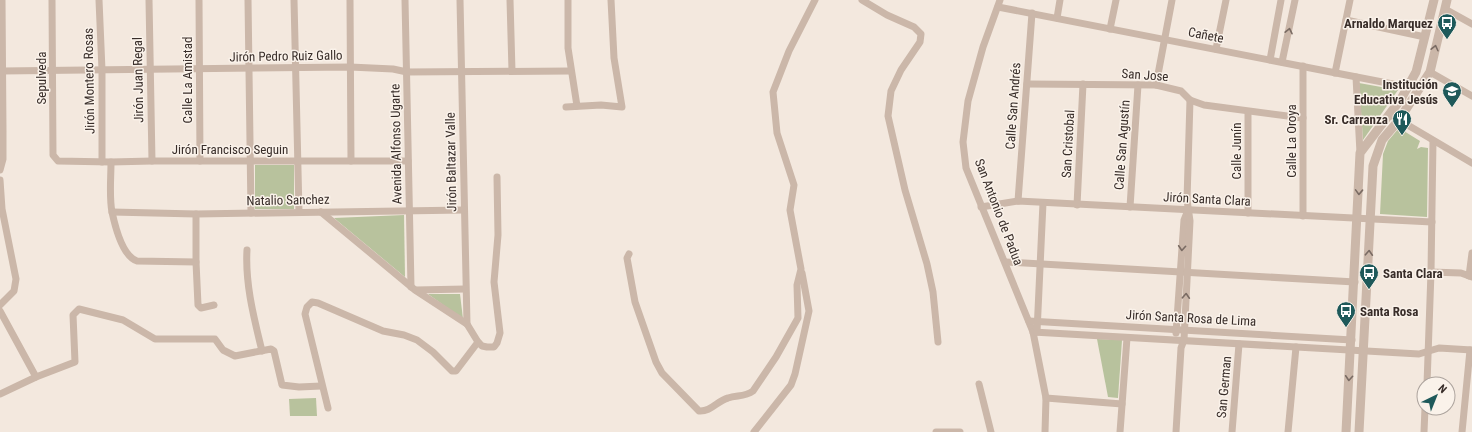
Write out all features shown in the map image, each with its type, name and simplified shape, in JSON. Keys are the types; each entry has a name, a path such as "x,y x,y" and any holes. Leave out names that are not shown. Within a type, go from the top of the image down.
{"street":[{"path":"0,170 2,159 2,0"},
{"name":"Sepulveda","path":"52,0 53,156"},
{"name":"Jirón Montero Rosas","path":"99,0 102,70 102,162"},
{"name":"Jirón Juan Regal","path":"149,0 152,161"},
{"name":"Calle La Amistad","path":"199,0 200,161"},
{"path":"248,0 251,213"},
{"path":"294,0 299,212"},
{"path":"350,0 351,161"},
{"name":"Avenida Alfonso Ugarte","path":"405,0 409,210 413,288"},
{"name":"Jirón Baltazar Valle","path":"460,0 465,289 467,324"},
{"path":"510,0 512,71"},
{"path":"568,0 570,70 577,106"},
{"path":"566,107 622,107 614,58 610,0"},
{"path":"754,432 791,385 795,374 808,311 790,210 794,185 777,133 773,92 789,51 815,0"},
{"path":"862,0 887,15 914,27 921,34 920,42 901,70 891,91 888,116 905,190 927,264 933,292 938,342"},
{"path":"1057,18 1060,0"},
{"path":"1110,28 1116,0"},
{"path":"1156,85 1172,0"},
{"path":"1216,49 1226,0"},
{"path":"1270,60 1281,0"},
{"path":"1282,62 1295,0"},
{"path":"1335,73 1350,0"},
{"path":"1360,153 1408,87 1416,72 1434,0"},
{"name":"Cañete","path":"999,3 1032,13 1408,87"},
{"name":"San Antonio de Padua","path":"999,3 983,47 968,101 963,142 966,168 1029,321 1035,332 1046,398 1045,432"},
{"path":"1359,432 1373,166 1376,154 1382,140 1399,120 1430,72 1446,4 1472,24"},
{"name":"Calle San Andrés","path":"1018,201 1028,84 1032,13"},
{"path":"1346,20 1425,37"},
{"name":"Calle La Oroya","path":"1303,66 1303,216"},
{"name":"Jirón Pedro Ruiz Gallo","path":"1,72 350,67 393,69 407,72 570,70"},
{"path":"1430,72 1472,96"},
{"path":"1346,432 1355,282 1360,153 1356,77"},
{"name":"San Jose","path":"1028,84 1156,85 1181,91 1190,100 1204,105 1248,112 1303,118"},
{"name":"San Cristobal","path":"1078,204 1083,84"},
{"name":"Calle San Agustín","path":"1130,207 1138,85"},
{"path":"1180,340 1184,330 1184,220 1188,210 1190,100"},
{"name":"Calle Junín","path":"1248,112 1248,214"},
{"path":"1389,114 1472,163"},
{"path":"1428,376 1430,351 1432,272 1433,141"},
{"name":"Jirón Francisco Seguin","path":"53,156 58,160 102,162 408,161"},
{"path":"111,162 112,212 127,252 133,260 196,262"},
{"path":"321,212 413,288 467,324 478,342 487,348 498,343 500,333 494,282 498,235 497,177"},
{"path":"0,180 2,209 16,279 14,291 0,305"},
{"name":"Jirón Santa Clara","path":"981,206 1018,201 1248,214 1432,222"},
{"path":"1035,332 1037,321 1043,203"},
{"name":"Natalio Sanchez","path":"112,212 196,214 464,210"},
{"path":"196,214 198,305 201,308 214,305"},
{"path":"247,250 246,266 250,299 262,351"},
{"path":"1432,272 1462,273 1470,277 1472,253"},
{"path":"629,254 628,258 635,302 656,362 662,373 699,411 709,410 729,397 748,395 753,391 776,358 798,318 797,285 801,269"},
{"path":"1006,262 1355,282"},
{"path":"1176,432 1181,348 1176,330 1184,273"},
{"path":"413,288 465,289"},
{"path":"328,408 321,386 305,314 307,307 312,302 318,303 383,331 404,335 417,340 454,371 478,342"},
{"path":"0,394 36,377 75,362 72,315 79,309 123,320 155,339 211,338 223,350 235,356 270,349 274,351 280,383 283,386 321,386"},
{"path":"0,311 36,377"},
{"name":"Jirón Santa Rosa de Lima","path":"1029,321 1352,340"},
{"name":"Jirón Santa Rosa de Lima","path":"1035,332 1364,352 1419,354 1439,348 1471,350"},
{"path":"1120,432 1127,338"},
{"name":"San German","path":"1232,432 1239,344"},
{"path":"1288,432 1296,347"},
{"path":"1462,432 1471,350"},
{"path":"979,384 992,432"},
{"path":"1046,398 1122,404"},
{"path":"1424,432 1425,416"},
{"path":"936,432 960,432"}],"green space":[{"path":"1359,83 1398,90 1363,140"},
{"path":"1399,128 1420,141 1417,149 1421,147 1428,148 1427,217 1380,214 1383,154 1388,141"},
{"path":"255,165 294,165 294,209 255,209"},
{"path":"404,215 405,277 334,218"},
{"path":"428,294 460,294 463,319"},
{"path":"1097,339 1122,340 1118,398 1108,397"},
{"path":"316,398 317,416 290,416 289,399"}],"place":[{"name":"Arnaldo Marquez","path":"1447,40"},
{"name":"Institución Educativa Jesús","path":"1452,108"},
{"name":"Sr. Carranza","path":"1402,136"},
{"name":"Santa Clara","path":"1369,290"},
{"name":"Santa Rosa","path":"1346,328"}]}
